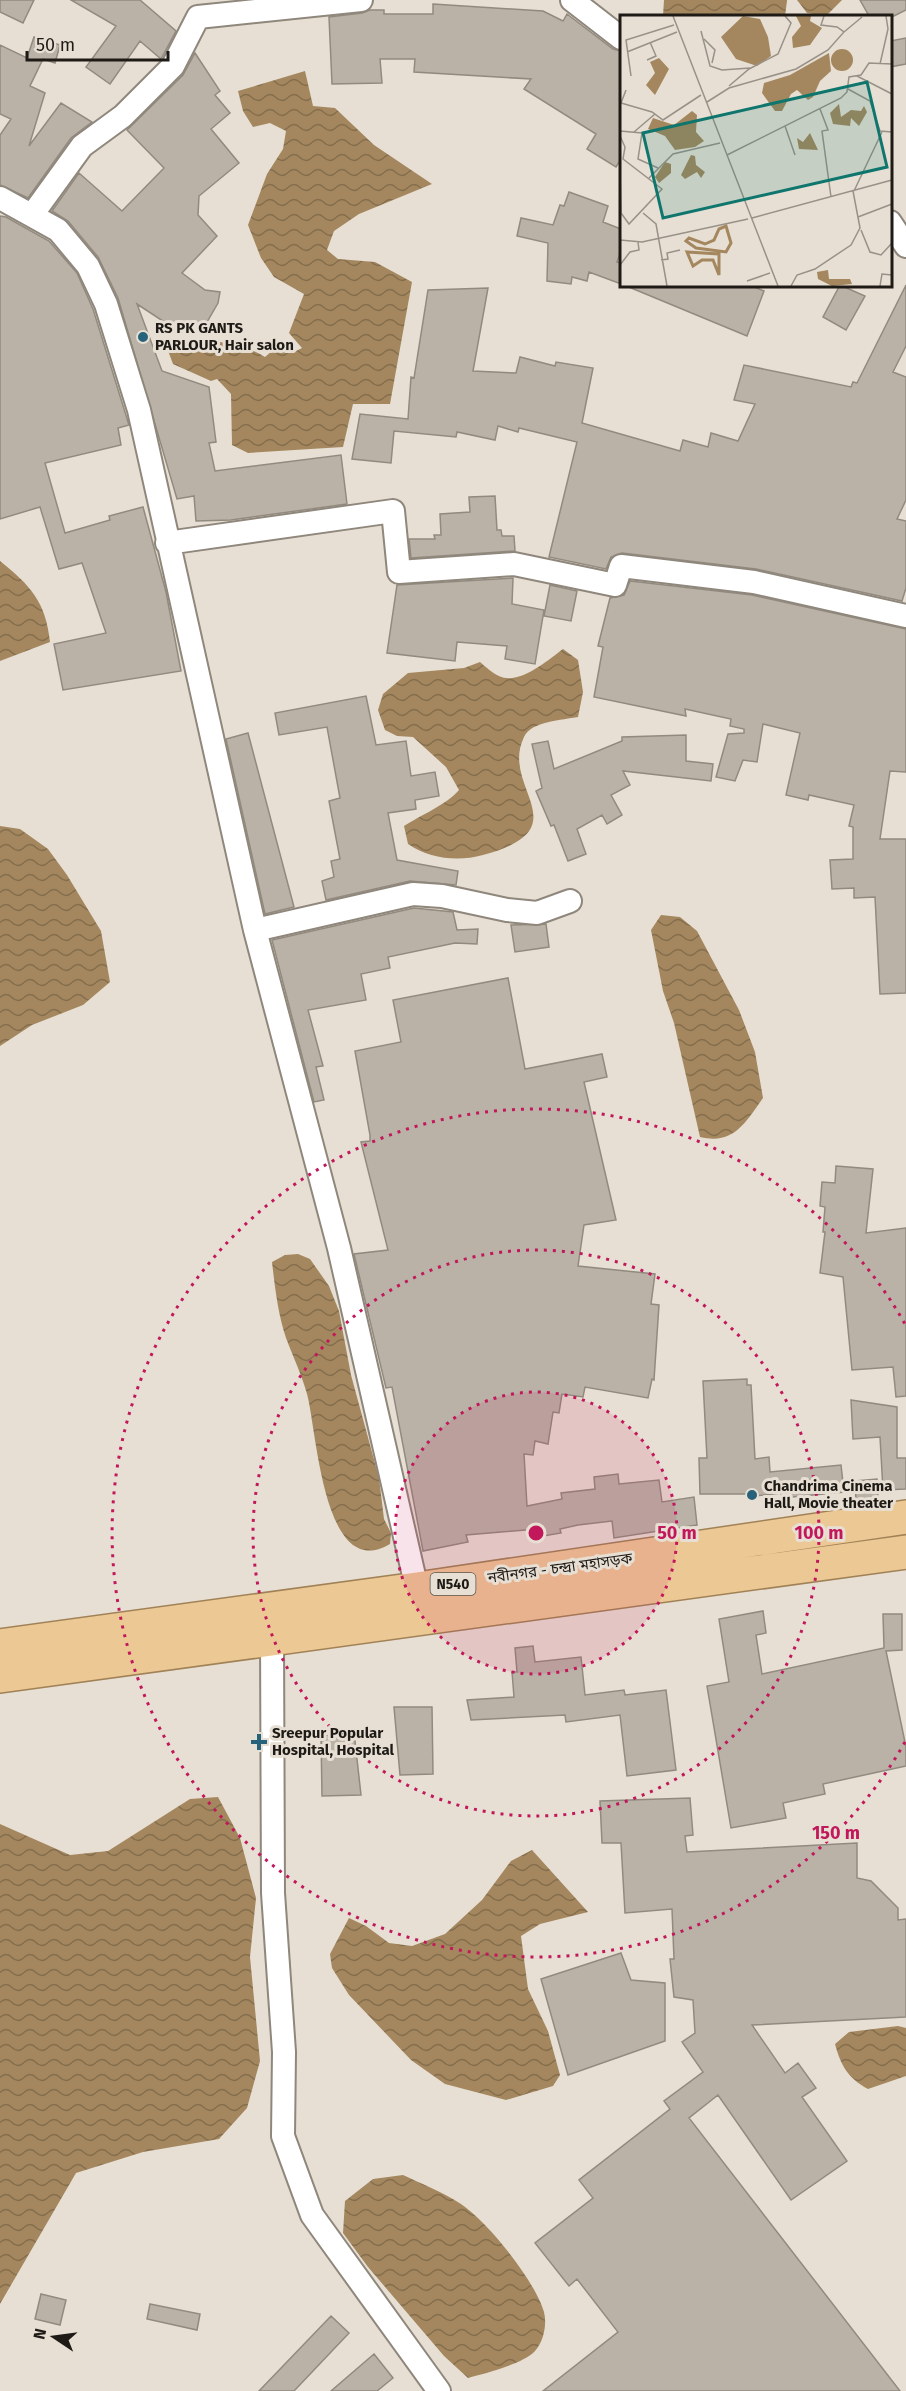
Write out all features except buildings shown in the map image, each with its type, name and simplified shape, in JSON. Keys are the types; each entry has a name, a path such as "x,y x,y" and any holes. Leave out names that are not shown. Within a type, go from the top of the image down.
{"highway":[{"name":"নবীনগর - চন্দ্রা মহাসড়ক","path":"0,1646 417,1589 906,1517"},
{"name":"নবীনগর - চন্দ্রা মহাসড়ক","path":"0,1676 906,1552"}],"street":[{"path":"32,215 82,146 123,116 173,66 198,17 361,0"},
{"path":"572,0 620,37"},
{"path":"0,198 58,230 88,266 106,304 139,410 255,930 339,1248 417,1589"},
{"path":"891,224 906,246"},
{"path":"167,543 393,511 399,572 514,564 615,585 621,566 754,582 906,616"},
{"path":"255,930 413,894 442,896 507,910 537,913 570,901"},
{"path":"272,1637 273,1893 284,2052 283,2136 312,2215 439,2391"}],"water":[{"path":"664,0 787,0 785,15 663,15"},
{"path":"797,0 842,0 827,15 807,13"},
{"path":"305,71 313,106 335,108 374,145 432,184 359,214 334,231 327,250 338,259 375,262 412,282 390,404 353,404 343,447 248,453 232,445 231,394 217,379 211,381 173,364 164,340 229,343 265,357 273,350 292,353 302,348 289,333 304,294 274,277 261,258 248,225 267,174 283,149 286,131 270,123 253,127 243,111 238,91"},
{"path":"0,561 20,578 35,596 45,616 50,642 0,661"},
{"path":"563,649 578,660 583,692 578,717 540,724 524,737 519,756 521,773 532,805 533,819 528,832 512,844 483,855 454,859 425,853 408,844 404,826 440,805 459,790 446,767 413,737 397,736 385,730 378,710 383,694 408,673 464,668 480,662 499,676 515,678 533,670"},
{"path":"0,826 20,829 48,849 67,875 101,931 110,982 83,1005 32,1025 0,1046"},
{"path":"661,915 680,917 697,931 739,1010 755,1052 763,1098 738,1130 722,1138 700,1137 674,1023 663,991 651,930"},
{"path":"298,1254 310,1259 329,1286 339,1311 351,1375 379,1478 384,1519 391,1533 390,1544 368,1551 350,1542 337,1524 327,1498 307,1394 281,1320 272,1262 285,1255"},
{"path":"218,1797 240,1838 256,1898 250,1957 260,2061 247,2108 219,2139 143,2152 76,2173 0,2304 0,1824 70,1855 108,1851 190,1799"},
{"path":"532,1850 588,1912 540,1924 521,1936 528,1989 548,2031 560,2075 553,2086 506,2100 445,2084 411,2060 349,1995 332,1968 330,1954 349,1918 366,1926 389,1943 412,1946 445,1934 482,1900 511,1861"},
{"path":"898,2026 906,2028 906,2076 868,2089 846,2071 835,2044 849,2032"},
{"path":"403,2175 461,2204 497,2238 521,2269 539,2299 545,2317 543,2337 538,2347 529,2356 504,2368 468,2378 444,2356 368,2267 343,2233 345,2201 373,2179"}],"place":[{"name":"RS PK GANTS PARLOUR, Hair salon","path":"143,337"},
{"name":"Chandrima Cinema Hall, Movie theater","path":"752,1495"},
{"name":"Sreepur Popular Hospital, Hospital","path":"259,1742"}]}
